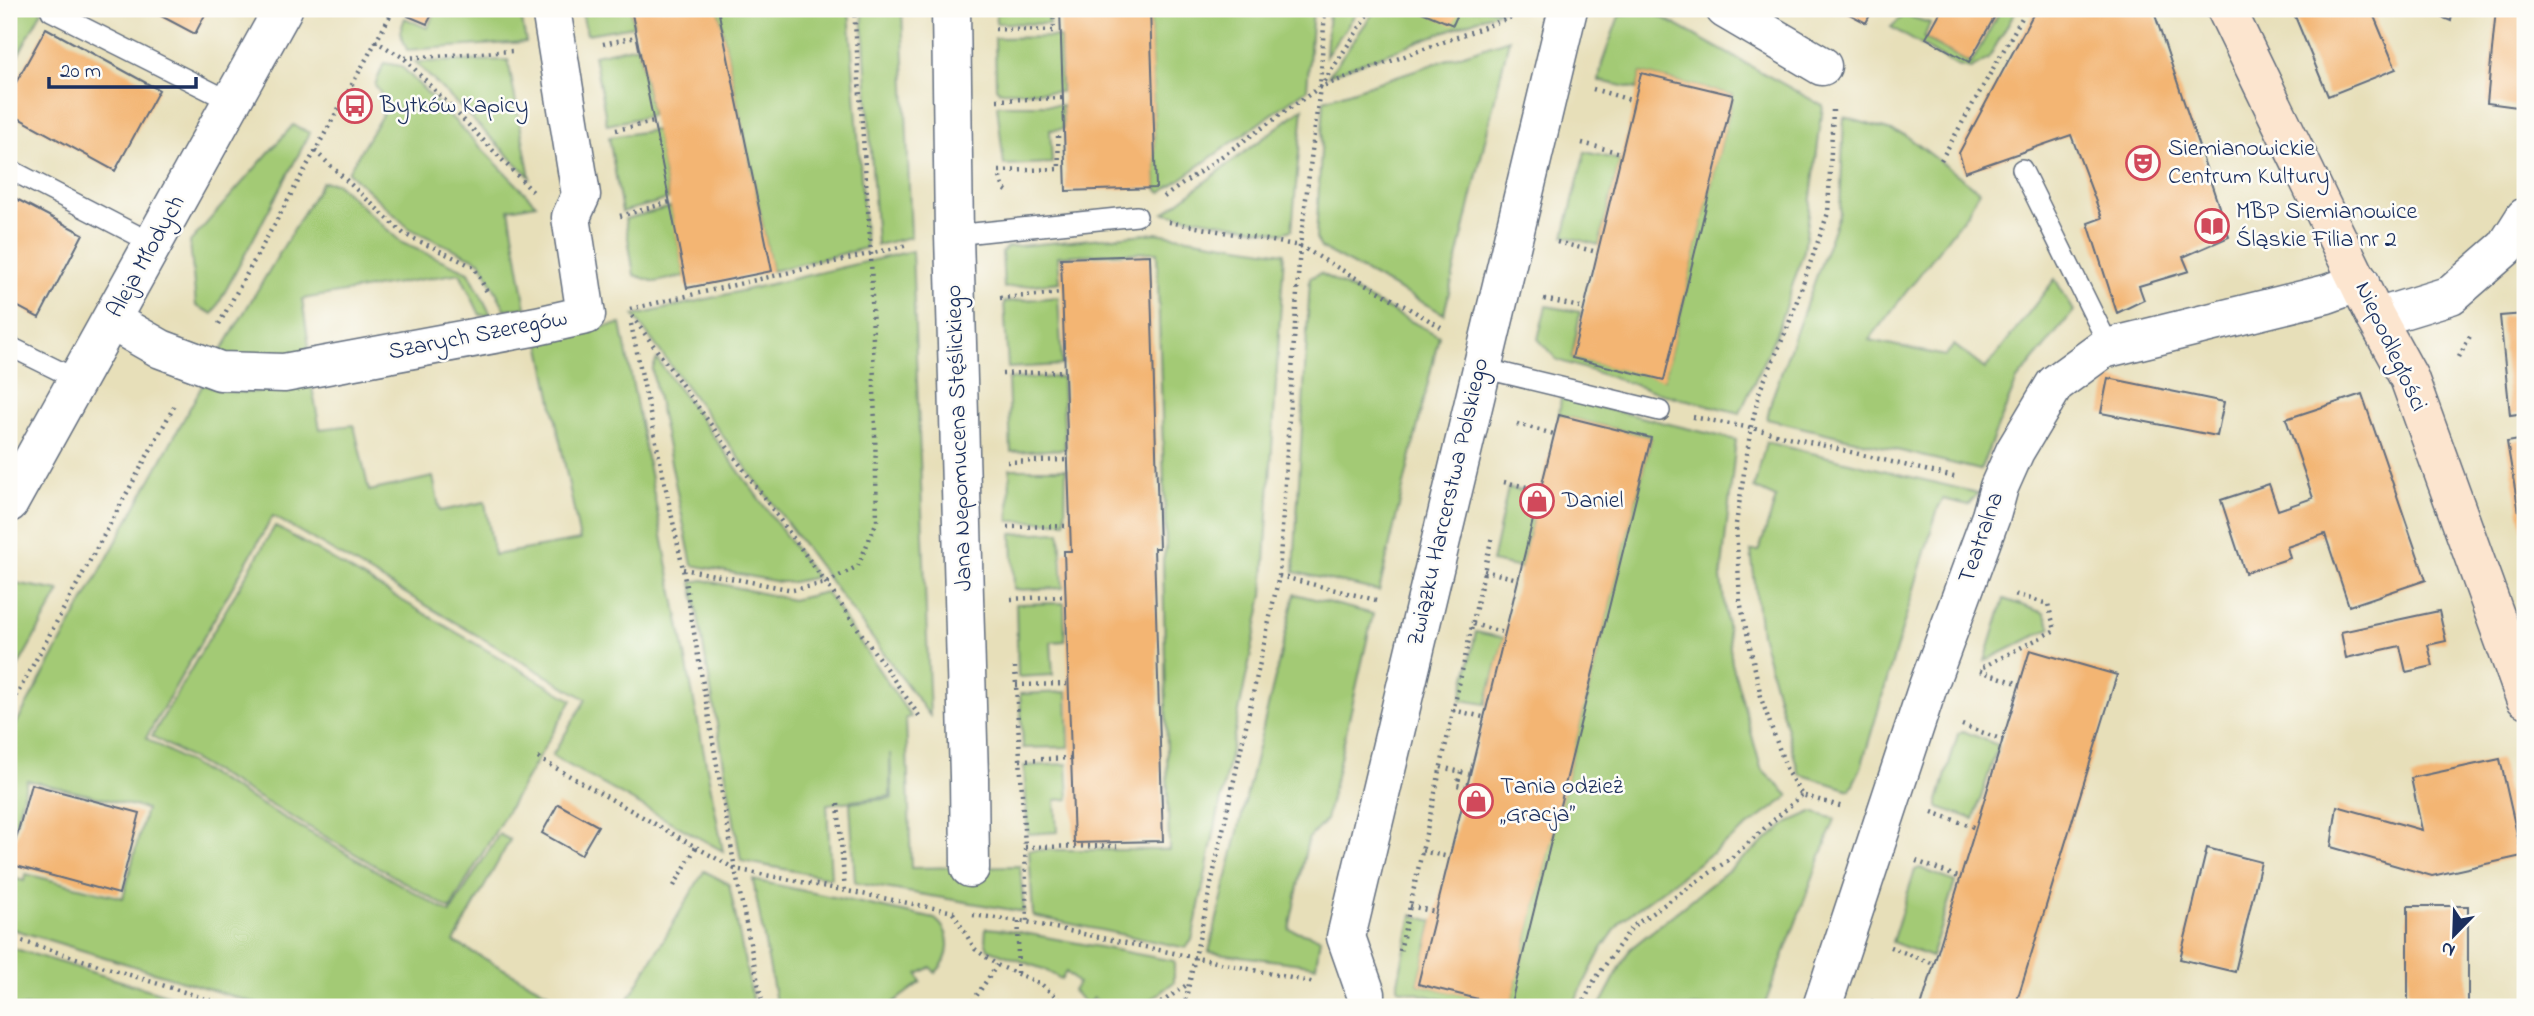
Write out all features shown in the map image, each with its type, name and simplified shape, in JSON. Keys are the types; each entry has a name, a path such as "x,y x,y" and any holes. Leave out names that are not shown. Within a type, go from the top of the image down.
{"street":[{"name":"Aleja Młodych","path":"9,503 283,9"},
{"name":"Szarych Szeregów","path":"112,321 161,349 220,371 284,373 586,315 571,216 581,195 575,47 551,9"},
{"name":"Jana Nepomucena Stęślickiego","path":"951,9 970,868"},
{"name":"Związku Harcerstwa Polskiego","path":"1366,994 1346,937 1568,9"},
{"path":"1725,9 1822,66"},
{"name":"Niepodległości","path":"2226,9 2376,318 2409,379 2525,698"},
{"path":"2376,318 2451,295 2506,247 2525,217"},
{"name":"Teatralna","path":"1822,1007 1927,689 1991,516 1999,487 2015,450 2055,384 2103,349 2327,294 2360,282"}],"lane":[{"path":"51,11 232,102"},
{"path":"9,169 154,244"},
{"path":"2022,169 2110,348"},
{"path":"954,235 1137,216"},
{"path":"9,346 78,380"},
{"path":"1482,368 1660,411"}],"path":[{"path":"394,9 375,41 404,58 535,193"},
{"path":"683,569 793,590 826,583 859,566 877,522 871,252 854,9"},
{"path":"991,29 1054,31 1053,9"},
{"path":"1184,1007 1279,576 1300,246 1320,88 1325,9"},
{"path":"1320,88 1372,9"},
{"path":"1941,160 2027,9"},
{"path":"1137,216 1320,88 1521,13"},
{"path":"404,58 575,47 636,37"},
{"path":"1822,66 1833,104 1828,213 1787,329 1760,390 1751,428 1736,524 1740,601 1762,701 1788,773 1802,795 1884,819"},
{"path":"1592,89 1634,100"},
{"path":"993,100 1062,98"},
{"path":"607,132 654,122"},
{"path":"999,172 1059,169 1058,136"},
{"path":"1581,143 1621,153"},
{"path":"315,151 404,234 474,267 508,332"},
{"path":"608,220 670,202"},
{"path":"1137,216 1300,246 1441,327"},
{"path":"628,309 954,235"},
{"path":"1556,242 1597,253"},
{"path":"996,299 1062,293"},
{"path":"1544,298 1584,308"},
{"path":"628,309 683,569 735,869 763,1007"},
{"path":"628,309 920,717"},
{"path":"1001,374 1064,371"},
{"path":"1660,411 1751,428 1999,487"},
{"path":"1517,424 1554,434"},
{"path":"1007,462 1067,460"},
{"path":"1504,482 1537,490 1533,499 1538,501"},
{"path":"1006,527 1069,526"},
{"path":"1484,571 1518,579"},
{"path":"1279,576 1376,600"},
{"path":"1976,670 2055,630 2048,604 2003,591"},
{"path":"1011,599 1066,596"},
{"path":"1473,624 1505,633"},
{"path":"1976,670 1980,657"},
{"path":"1976,670 2020,684"},
{"path":"1016,684 1069,684"},
{"path":"1453,710 1483,717"},
{"path":"1961,713 1958,724 2003,740"},
{"path":"538,758 735,869 953,912 1018,921 1366,994"},
{"path":"1020,760 1071,758"},
{"path":"1441,767 1469,774"},
{"path":"1461,772 1457,785 1466,787"},
{"path":"1581,1007 1594,981 1632,927 1730,859 1802,795"},
{"path":"838,804 845,892"},
{"path":"1928,810 1976,828"},
{"path":"1025,847 1117,846"},
{"path":"674,886 696,847"},
{"path":"1422,851 1449,857"},
{"path":"1912,860 1961,878"},
{"path":"1410,906 1435,912"},
{"path":"953,912 975,949 997,965 1041,984 1068,1007"},
{"path":"1017,973 1018,921"},
{"path":"9,937 232,1007"},
{"path":"1883,944 1934,964"},
{"path":"969,1007 997,965"},
{"path":"1155,1007 1188,984"},
{"path":"1864,998 1889,1007"}],"green space":[{"path":"9,9 43,9 9,72"},
{"path":"437,9 520,9 526,42 407,50 400,32 405,18 427,28"},
{"path":"581,9 631,9 634,26 587,34"},
{"path":"718,9 849,9 866,248 772,271"},
{"path":"862,9 902,9 911,237 877,245"},
{"path":"996,9 1048,9 1049,24 996,23"},
{"path":"1150,9 1313,9 1307,89 1161,193 1156,188"},
{"path":"1329,9 1359,9 1326,56"},
{"path":"1376,9 1505,9 1329,75"},
{"path":"1647,9 1823,106 1804,251 1776,334 1740,413 1663,394 1557,360 1538,339 1546,306 1580,312 1572,358 1664,379 1733,95 1641,73 1637,89 1599,81 1602,63 1619,16"},
{"path":"2001,9 2017,9 1988,59 1971,69 1957,66 1891,27 1904,15 1930,23 1924,38 1971,64"},
{"path":"1060,37 1061,92 999,91 996,88 995,38"},
{"path":"1509,39 1444,314 1321,248 1316,238 1324,100"},
{"path":"638,46 652,115 607,125 594,55"},
{"path":"508,60 530,177 415,62"},
{"path":"384,63 401,66 536,204 509,209 526,308 505,309 480,261 410,229 348,172 388,105 375,85"},
{"path":"997,105 1062,105 1063,129 1050,130 1052,163 1004,165"},
{"path":"1303,108 1292,230 1282,233 1164,213"},
{"path":"1844,117 1905,135 1979,191 1968,212 1869,340 1945,356 1954,345 1985,369 2055,279 2074,311 2017,380 1980,470 1767,419 1772,398 1840,212"},
{"path":"293,125 310,133 213,314 196,306 190,242"},
{"path":"656,130 669,199 622,212 609,137"},
{"path":"1585,152 1620,160 1599,245 1564,236"},
{"path":"322,182 336,183 402,243 469,272 491,315 480,315 460,273 302,299 309,346 301,357 217,358"},
{"path":"671,207 685,276 655,282 634,275 625,219"},
{"path":"1156,233 1284,253 1263,595 1192,940 1186,948 1033,916 1029,850 1169,850 1163,560 1166,548 1157,252 1058,256 1060,282 1004,288 1002,252 1007,247"},
{"path":"912,251 930,716 634,316"},
{"path":"1320,273 1439,336 1379,591 1294,572 1310,278"},
{"path":"1058,297 1062,365 1008,368 1004,302"},
{"path":"621,324 723,851 552,756 586,699 273,516 146,738 450,913 499,834 510,840 454,942 574,1007 268,1007 9,928 9,877 24,881 26,874 123,898 146,809 27,780 13,833 9,832 9,737 203,384 230,391 257,392 311,382 320,429 354,425 369,491 433,477 440,511 485,502 494,555 580,540 539,337"},
{"path":"657,359 816,577 779,582 692,565 652,370"},
{"path":"1062,377 1065,449 1011,452 1008,379"},
{"path":"1561,398 1736,440 1721,578 1732,663 1761,768 1789,796 1622,920 1601,950 1572,1007 1476,1007 1398,989 1412,915 1433,921 1418,984 1510,1006 1651,438 1559,415"},
{"path":"1766,442 1978,493 1968,505 1943,499 1938,508 1861,768 1850,790 1799,774 1761,634 1751,551 1759,551 1776,498 1754,488"},
{"path":"1010,469 1066,469 1065,522 1009,521"},
{"path":"1508,488 1529,492 1536,507 1521,568 1492,562"},
{"path":"275,526 572,700 450,909 152,736"},
{"path":"1060,532 1063,588 1014,590 1012,534"},
{"path":"703,580 792,600 826,592 911,717 906,718 911,868 1020,866 1024,912 855,883 850,803 892,798 890,753 890,796 827,804 831,878 741,861 692,582"},
{"path":"9,582 60,591 9,683"},
{"path":"1295,594 1373,614 1326,820 1308,839 1289,929 1320,938 1316,966 1209,952"},
{"path":"2004,599 2044,613 2051,628 1985,661"},
{"path":"1064,603 1065,641 1051,642 1053,675 1018,677 1016,604"},
{"path":"1476,632 1504,638 1486,704 1461,700"},
{"path":"1067,692 1069,747 1023,748 1020,694"},
{"path":"1963,731 1998,745 1974,819 1938,807 1958,734"},
{"path":"1067,764 1069,799 1055,800 1057,832 1028,834 1024,766"},
{"path":"1812,812 1835,819 1765,1004 1773,1007 1599,1007 1630,949 1789,822"},
{"path":"1920,868 1955,882 1931,957 1892,942 1915,870"},
{"path":"704,871 729,884 754,1007 624,1007"},
{"path":"753,880 935,919 947,938 945,960 935,973 931,967 918,974 921,982 887,1007 777,1007"},
{"path":"986,928 1174,961 1174,982 1141,1007 1102,1007 1094,998 1087,1004 1073,991 1078,983 1066,972 1061,979 1043,969 988,949 985,940"},
{"path":"9,947 206,1007 9,1007"}],"building":[{"path":"148,9 208,9 195,34"},
{"path":"413,9 435,9 427,24 408,16"},
{"path":"631,9 718,9 772,271 687,288"},
{"path":"1060,9 1150,9 1156,188 1066,191"},
{"path":"1460,9 1453,25 1419,11"},
{"path":"1840,9 1873,9 1866,23"},
{"path":"1942,9 1999,9 1969,62 1926,38"},
{"name":"Siemianowickie Centrum Kultury","path":"2036,9 2153,9 2229,237 2183,257 2189,271 2139,286 2144,300 2117,313 2088,223 2102,218 2071,135 1965,172 1959,153"},
{"path":"2292,9 2371,9 2396,69 2328,96"},
{"path":"2423,9 2453,9 2451,21"},
{"path":"2496,9 2525,9 2525,108 2487,103"},
{"path":"46,28 159,90 115,171 9,113 9,95"},
{"path":"1641,73 1733,95 1664,380 1572,358"},
{"path":"9,195 83,234 39,318 9,302"},
{"path":"1150,255 1159,548 1154,548 1163,841 1074,843 1064,551 1071,551 1061,258"},
{"path":"2525,314 2525,413 2510,415 2500,316"},
{"path":"2108,378 2224,402 2217,436 2101,413"},
{"path":"2362,394 2426,580 2349,606 2325,534 2287,547 2290,558 2245,573 2221,500 2269,484 2278,510 2313,498 2286,419"},
{"path":"1559,415 1651,438 1510,1007 1418,984"},
{"path":"2525,439 2525,542 2524,542 2507,442"},
{"path":"2439,611 2446,641 2428,645 2433,666 2406,672 2400,646 2346,658 2341,632"},
{"path":"2030,650 2117,675 2015,1007 1921,1007"},
{"path":"2500,759 2522,856 2432,876 2331,847 2337,806 2422,830 2411,778"},
{"path":"31,784 140,813 119,894 9,864"},
{"path":"558,804 598,826 581,855 542,833"},
{"path":"2207,848 2261,862 2235,972 2180,959"},
{"path":"2408,906 2468,906 2468,1007 2408,1007"},
{"path":"2372,1003 2372,1007 2289,1007 2289,1004"}],"place":[{"name":"Bytków Kapicy","path":"355,106"},
{"name":"Siemianowickie Centrum Kultury","path":"2143,163"},
{"name":"MBP Siemianowice Śląskie Filia nr 2","path":"2212,226"},
{"name":"Daniel","path":"1537,501"},
{"name":"Tania odzież „Gracja”","path":"1476,801"}]}
